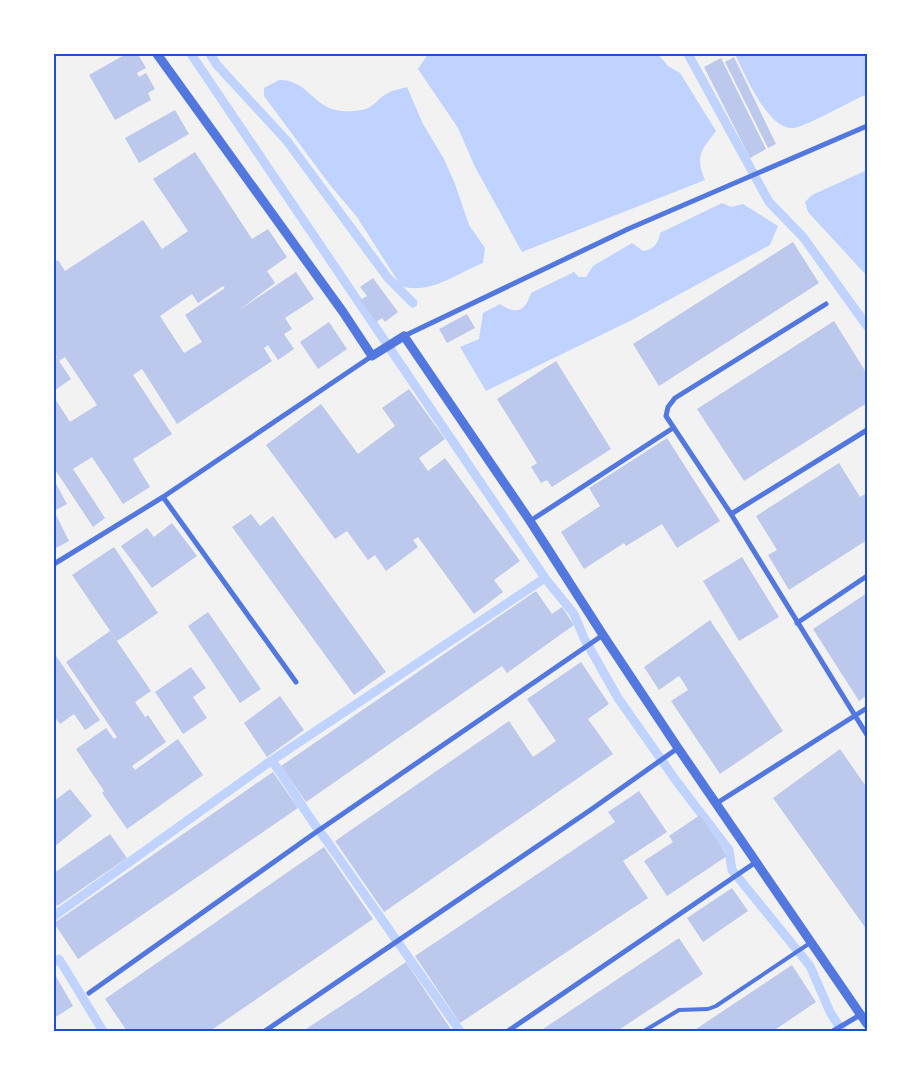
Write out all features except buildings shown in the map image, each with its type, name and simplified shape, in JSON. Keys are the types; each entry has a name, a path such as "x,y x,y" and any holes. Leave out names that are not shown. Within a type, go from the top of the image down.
{"street":[{"path":"157,54 376,353"},
{"path":"54,564 163,497 402,337 628,229 867,126"},
{"path":"826,304 676,398 668,407 666,416 731,514 867,735"},
{"path":"402,337 530,521 678,748 720,801 756,862 810,944 867,1024"},
{"path":"530,521 673,428"},
{"path":"731,514 867,430"},
{"path":"163,497 296,682"},
{"path":"797,623 867,576"},
{"path":"89,993 312,835 603,635"},
{"path":"720,801 867,708"},
{"path":"265,1031 678,748"},
{"path":"508,1031 756,862"},
{"path":"833,1031 860,1014"}],"lane":[{"path":"644,1031 679,1010 708,1009 716,1006 810,944"}],"water":[{"path":"428,54 658,54 668,66 680,73 716,131 701,154 700,165 705,180 522,252 475,167 458,128 418,69"},
{"path":"735,54 867,54 867,94 801,126 794,128 784,127 775,121 758,100"},
{"path":"279,80 300,86 323,104 333,109 345,111 366,109 388,93 407,87 423,124 444,159 469,225 485,248 483,263 433,286 412,288 401,286 357,217 330,185 264,96 264,88"},
{"path":"867,170 867,276 808,212 805,202 812,195"},
{"path":"722,203 731,207 743,204 778,226 770,245 632,320 486,391 460,347 479,339 483,313 500,304 511,310 519,310 526,304 531,293 574,272 579,277 586,277 593,266 632,243 643,251 653,248 657,243 660,233"}],"waterway":[{"path":"191,54 545,578 574,614 584,638 618,698 677,782 729,850 732,870 810,966 830,1012 842,1031"},
{"path":"210,54 217,65 287,141 388,278 413,303"},
{"path":"688,54 769,202 803,237 867,326"},
{"path":"54,916 268,763 545,578"},
{"path":"272,761 460,1031"},
{"path":"54,962 59,959 103,1031"}]}
